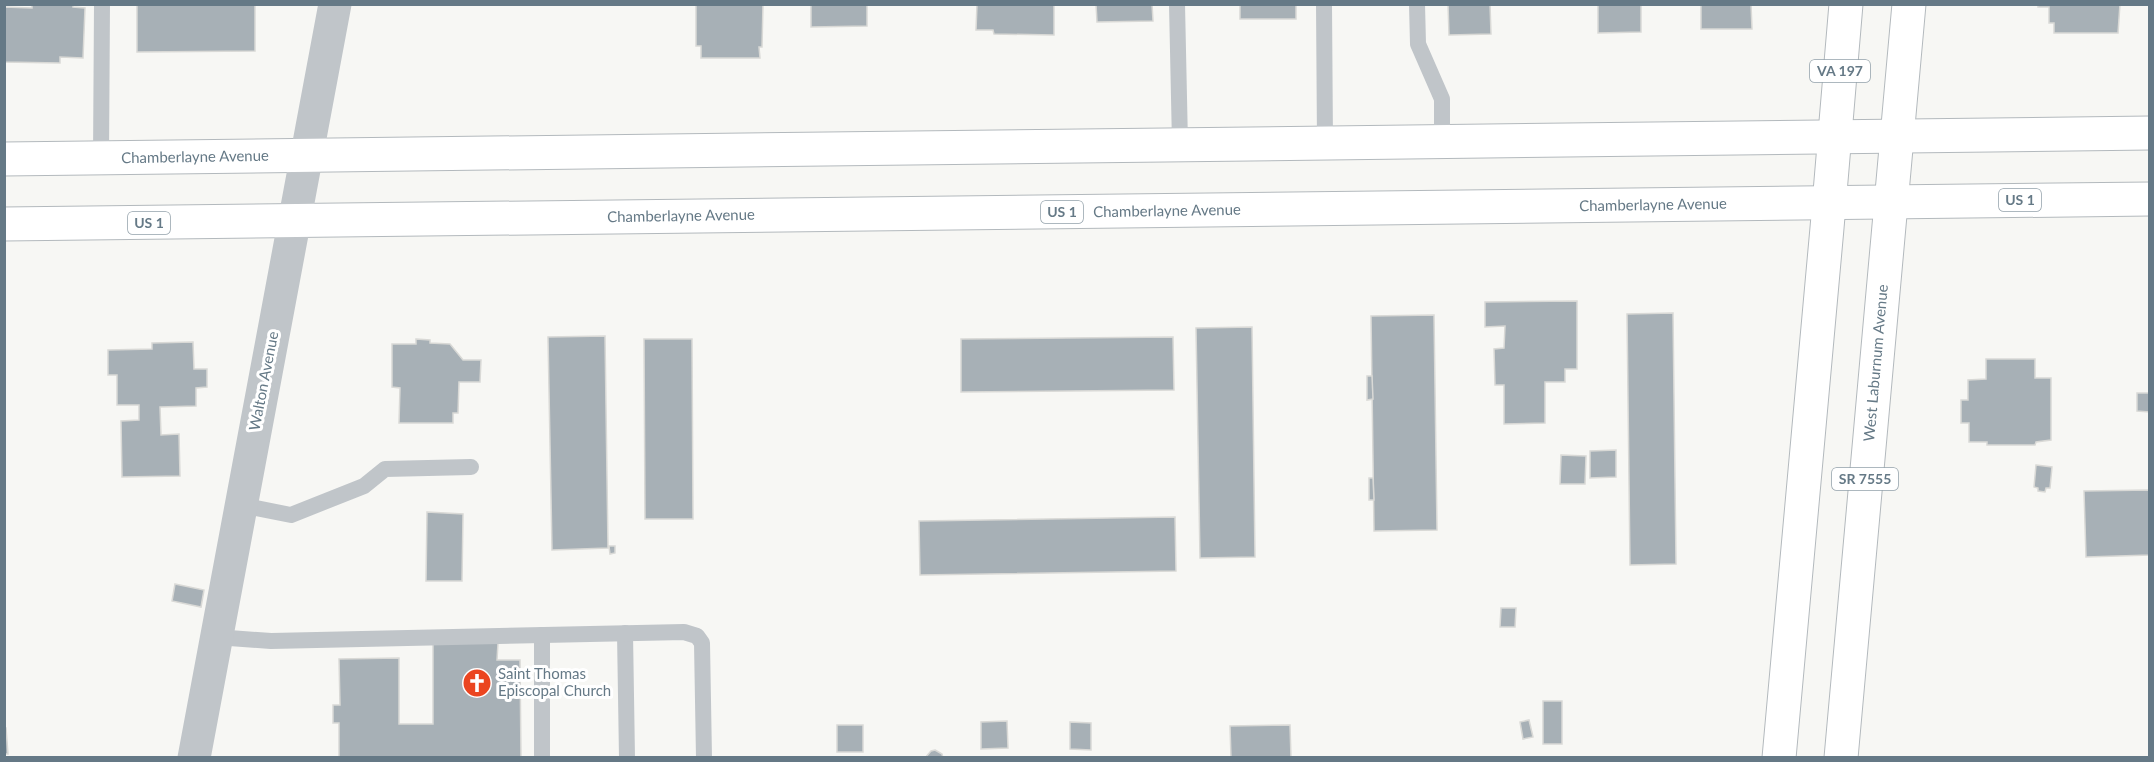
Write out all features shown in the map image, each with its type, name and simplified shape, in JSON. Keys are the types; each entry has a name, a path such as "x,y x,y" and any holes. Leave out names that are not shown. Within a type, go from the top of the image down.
{"main road":[{"name":"VA 197","path":"1830,201 1846,4"},
{"name":"West Laburnum Avenue","path":"1841,758 1909,4"},
{"name":"Chamberlayne Avenue","path":"4,159 2150,133"},
{"name":"Chamberlayne Avenue","path":"4,224 2150,199"},
{"path":"1779,758 1830,201"}],"street":[{"name":"Walton Avenue","path":"194,758 335,4"}],"lane":[{"path":"101,158 102,4"},
{"path":"1177,4 1180,144"},
{"path":"1324,4 1325,143"},
{"path":"1417,4 1418,44 1442,99 1442,141"},
{"path":"241,505 291,515 364,486 385,469 471,467"},
{"path":"216,637 271,641 684,632 696,636 702,643 704,758"},
{"path":"625,633 627,758"},
{"path":"542,635 542,758"}],"building":[{"path":"32,4 73,4 73,7 85,8 83,58 60,57 60,63 4,62 4,7 32,8"},
{"path":"137,4 255,4 255,51 137,52"},
{"path":"696,4 763,4 760,58 701,58 701,46 696,46"},
{"path":"811,4 867,4 867,26 811,27"},
{"path":"977,4 1054,4 1054,35 994,34 993,30 976,30"},
{"path":"1096,4 1152,4 1153,21 1097,22"},
{"path":"1240,4 1296,4 1296,19 1240,19"},
{"path":"1448,4 1490,4 1491,34 1449,35"},
{"path":"1598,4 1641,4 1641,32 1598,33"},
{"path":"1701,4 1751,4 1752,29 1701,29"},
{"path":"2038,4 2120,4 2118,33 2054,33 2054,23 2049,23 2049,7 2038,7"},
{"path":"1577,301 1577,369 1565,369 1565,382 1545,382 1545,423 1504,424 1504,385 1495,385 1494,349 1504,348 1505,326 1485,327 1485,302"},
{"path":"1673,313 1676,564 1630,565 1627,314"},
{"path":"1434,315 1437,530 1374,531 1371,316"},
{"path":"1252,327 1255,557 1200,558 1196,328"},
{"path":"605,336 608,548 552,550 548,337"},
{"path":"1173,337 1174,390 961,392 961,339"},
{"path":"416,339 430,340 430,343 450,344 463,360 481,360 480,382 459,382 458,413 453,413 453,423 399,423 400,388 392,387 392,344 416,344"},
{"path":"644,339 692,339 693,519 645,519"},
{"path":"193,342 194,369 207,369 207,387 196,388 196,406 160,407 161,435 179,434 180,476 122,477 121,421 139,420 139,405 117,405 117,375 108,375 108,350 152,349 152,343"},
{"path":"1986,359 2035,359 2035,378 2051,378 2051,440 2036,442 2035,445 1987,445 1987,442 1969,442 1969,423 1961,423 1961,400 1968,400 1968,380 1986,379"},
{"path":"1367,376 1372,376 1373,399 1367,400"},
{"path":"2137,393 2150,393 2150,412 2137,411"},
{"path":"1616,450 1616,477 1590,478 1590,451"},
{"path":"1561,455 1586,456 1585,484 1560,484"},
{"path":"2036,465 2052,467 2050,488 2046,488 2045,492 2038,491 2038,488 2034,487"},
{"path":"1369,478 1373,478 1374,500 1369,500"},
{"path":"2150,490 2150,555 2086,557 2084,491"},
{"path":"427,512 463,514 462,581 426,581"},
{"path":"1175,517 1176,571 920,575 919,521"},
{"path":"609,546 615,546 615,553 610,554"},
{"path":"175,584 204,590 201,607 172,601"},
{"path":"1501,608 1516,608 1515,627 1500,627"},
{"name":"Saint Thomas Episcopal Church","path":"433,643 498,643 497,660 520,660 521,758 339,758 339,723 333,723 333,705 340,705 339,659 399,658 399,724 433,724"},
{"path":"1543,701 1562,701 1562,744 1543,744"},
{"path":"1529,720 1533,737 1523,739 1520,722"},
{"path":"1007,721 1008,748 981,749 981,722"},
{"path":"1070,722 1091,723 1091,750 1070,749"},
{"path":"837,725 863,725 863,752 837,752"},
{"path":"1290,725 1291,758 1231,758 1230,726"},
{"path":"4,728 6,728 8,754 4,754"},
{"path":"935,750 942,754 943,758 925,758 931,751"}],"place":[{"name":"Saint Thomas Episcopal Church","path":"477,683"}]}
